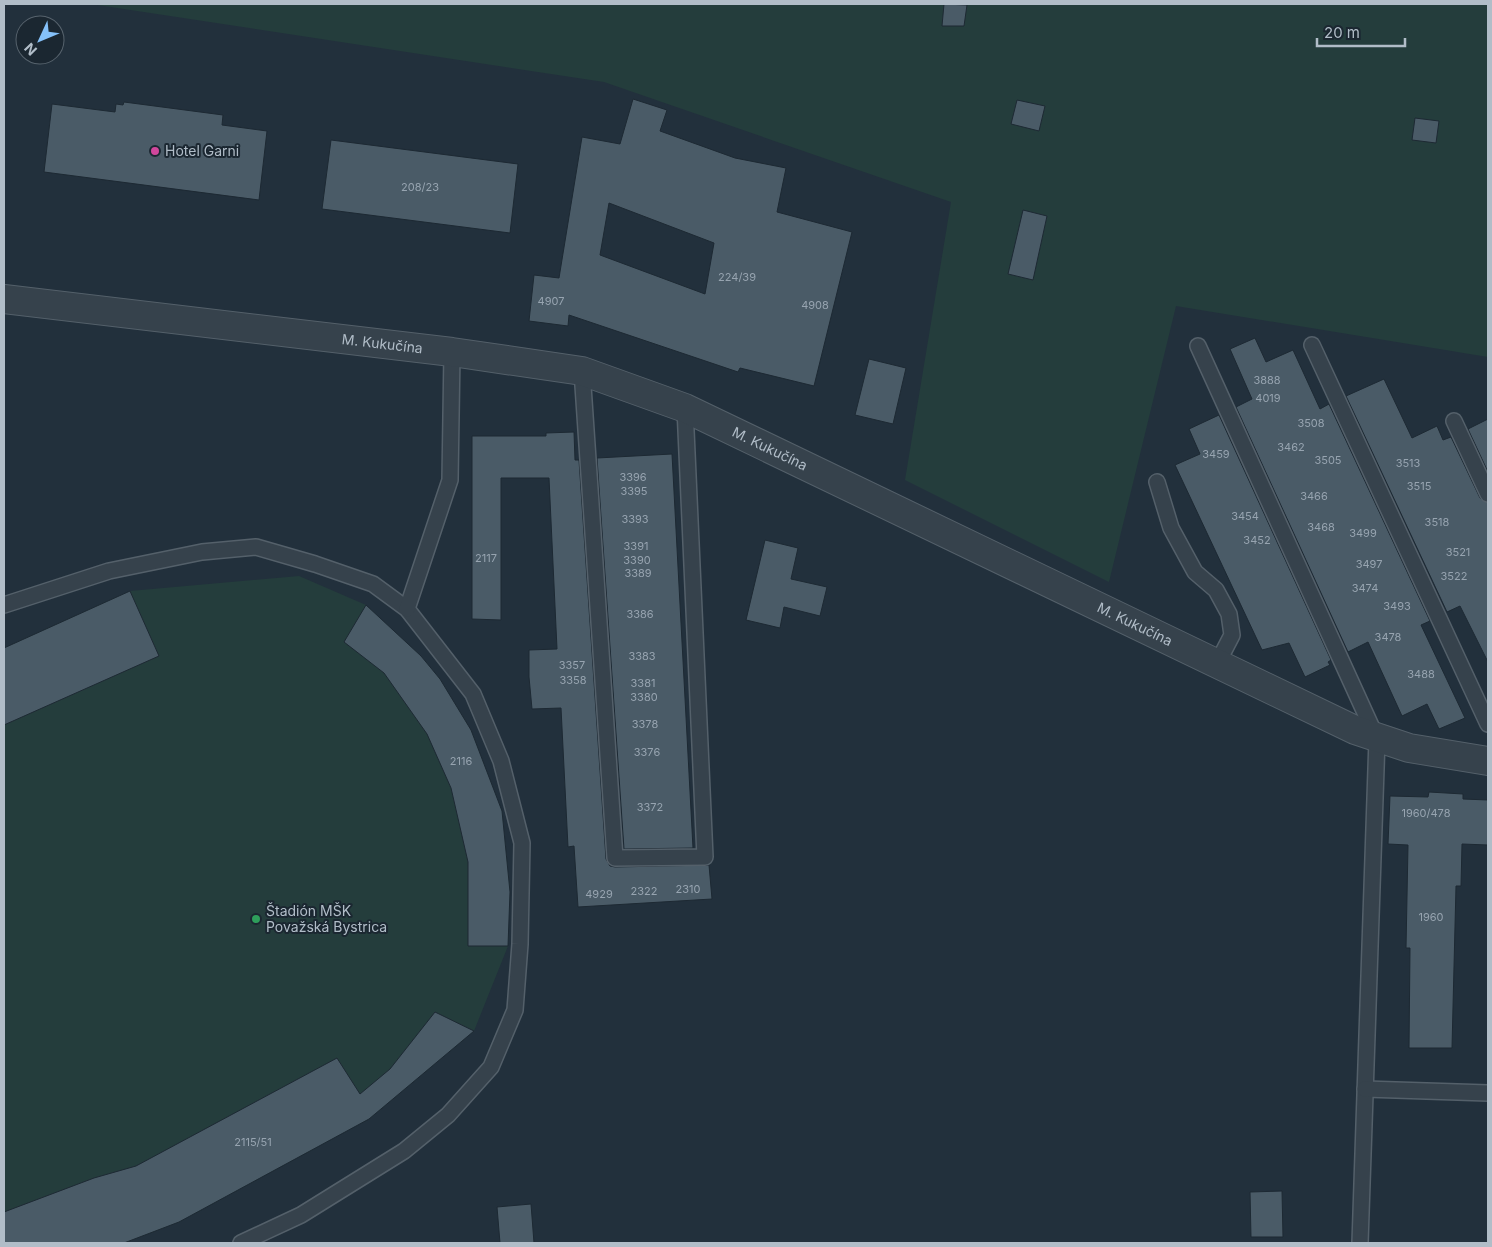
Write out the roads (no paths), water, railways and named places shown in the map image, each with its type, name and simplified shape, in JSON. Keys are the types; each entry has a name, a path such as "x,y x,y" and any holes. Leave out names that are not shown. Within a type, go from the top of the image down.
{"street":[{"name":"M. Kukučína","path":"4,299 452,352 582,371 685,408 1377,739 1409,748 1488,761"}],"lane":[{"path":"1312,345 1488,724"},
{"path":"1198,346 1377,739 1360,1243"},
{"path":"407,609 450,480 452,352"},
{"path":"582,371 615,858 705,856 685,408"},
{"path":"1454,421 1488,494"},
{"path":"1157,482 1171,528 1195,572 1216,590 1229,614 1232,635 1217,664"},
{"path":"4,605 109,571 202,552 256,547 315,564 373,584 407,609 473,694 501,760 522,843 520,944 515,1010 492,1067 448,1115 404,1151 301,1214 241,1243"},
{"path":"1365,1089 1488,1093"}],"place":[{"name":"Hotel Garni","path":"155,151"},
{"name":"Štadión MŠK Považská Bystrica","path":"256,919"}]}
